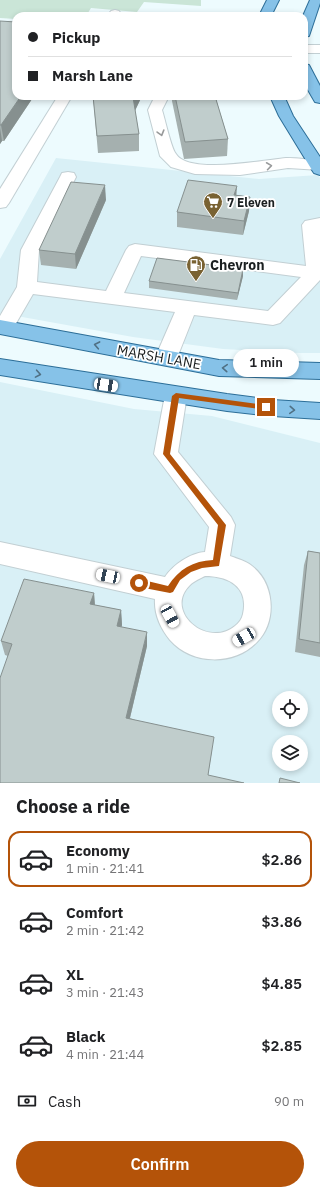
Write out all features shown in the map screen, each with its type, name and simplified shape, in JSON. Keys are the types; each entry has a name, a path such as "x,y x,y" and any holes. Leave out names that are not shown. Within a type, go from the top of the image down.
{"main road":[{"path":"268,12 273,0"},
{"path":"308,20 313,4 316,0"},
{"path":"308,78 320,99"},
{"path":"279,100 286,116 319,168"},
{"name":"MARSH LANE","path":"2,327 219,368 320,371"},
{"path":"0,368 176,396 292,411 320,411"}],"lane":[{"path":"308,49 320,49"},
{"path":"0,203 63,100"},
{"path":"160,100 155,110 168,156 177,164 195,169 240,170 288,163 319,168"},
{"path":"2,327 27,287 30,250 68,177"},
{"path":"27,287 273,318 316,273 311,225 320,223"},
{"path":"112,298 134,250 316,273"},
{"path":"166,358 187,308"},
{"path":"176,396 166,454 222,525 216,564"},
{"path":"0,553 170,590"},
{"path":"202,564 216,564 230,567 243,575 252,586 258,599 258,613 253,626 244,637 232,644 217,647 201,645 188,639 177,628 170,616 167,603 170,590 177,578 188,569 202,564"}],"shaded area":[{"path":"56,158 259,179 318,175 320,178 320,353 223,349 133,337 0,313 0,259"},
{"path":"0,382 134,409 212,416 320,443 320,783 0,783"}],"green space":[{"path":"0,0 201,0 201,6 144,2 137,12 91,8 88,12 12,12 12,19 0,18"}],"building":[{"path":"0,21 12,22 12,100 18,100 0,125"},
{"path":"93,100 133,100 139,134 97,136"},
{"path":"176,100 216,100 228,139 185,142"},
{"path":"188,180 237,186 234,195 250,197 244,221 177,212"},
{"path":"71,182 105,185 75,254 39,250"},
{"name":"Chevron","path":"157,258 243,269 238,293 149,281"},
{"path":"308,551 320,553 320,643 299,639"},
{"path":"24,579 94,593 90,604 121,610 117,626 147,632 126,718 214,737 208,775 244,783 0,783 0,678 12,644 1,641"},
{"path":"280,778 300,783 279,783"}],"place":[{"name":"7 Eleven","path":"213,219"},
{"name":"Chevron","path":"196,282"}],"route":[{"path":"139,583 170,590 177,578 188,569 202,564 216,564 222,525 166,454 176,396 266,407"}]}
